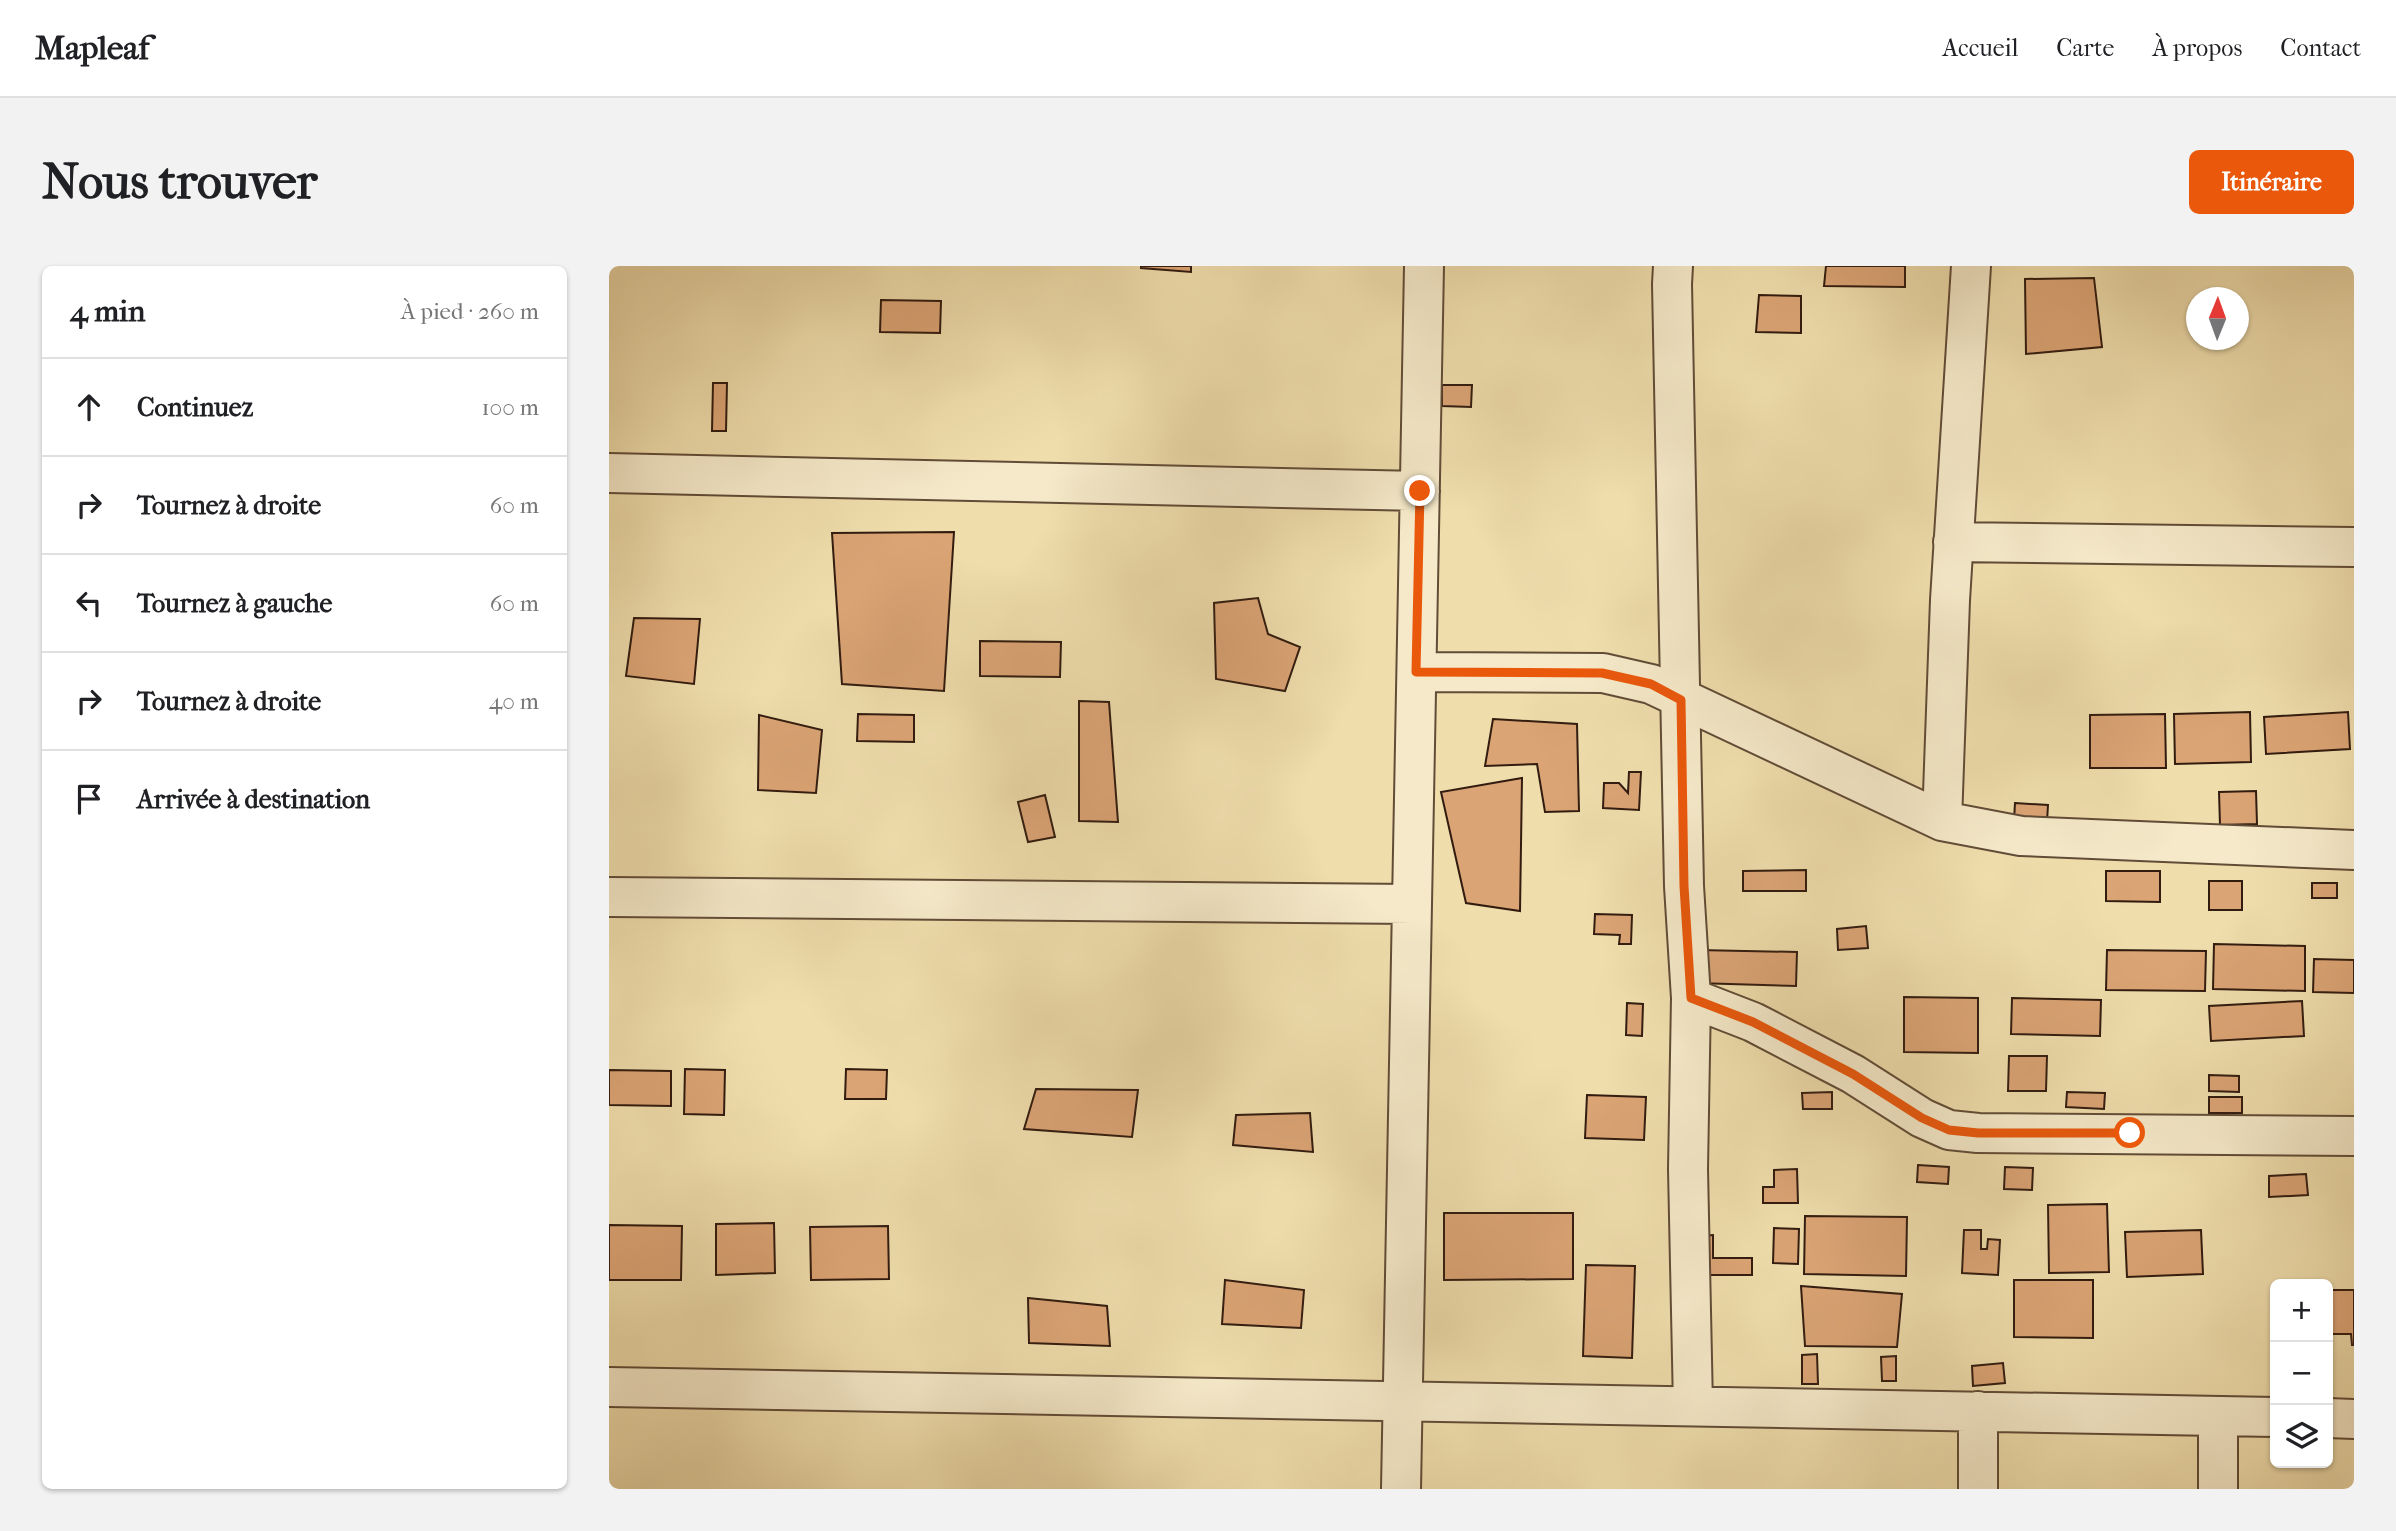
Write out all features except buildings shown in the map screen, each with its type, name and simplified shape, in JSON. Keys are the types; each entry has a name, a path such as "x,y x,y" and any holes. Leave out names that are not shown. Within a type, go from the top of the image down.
{"street":[{"path":"1401,1489 1424,266"},
{"path":"1673,266 1684,886 1691,998 1688,1168 1693,1406"},
{"path":"1942,821 1945,688 1971,266"},
{"path":"609,472 1420,491"},
{"path":"1953,542 2354,547"},
{"path":"1416,672 1602,673 1651,684 1942,821 2021,836 2354,850"},
{"path":"609,897 1412,904"},
{"path":"1691,998 1753,1022 1853,1074 1922,1118 1949,1130 1978,1133 2354,1136"},
{"path":"609,1387 2270,1417"},
{"path":"1978,1411 1978,1489"},
{"path":"2218,1416 2218,1489"},
{"path":"2333,1418 2354,1419"}],"route":[{"path":"1420,491 1416,672 1602,673 1651,684 1681,700 1684,886 1691,998 1753,1022 1853,1074 1922,1118 1949,1130 1978,1133 2130,1133"}]}
